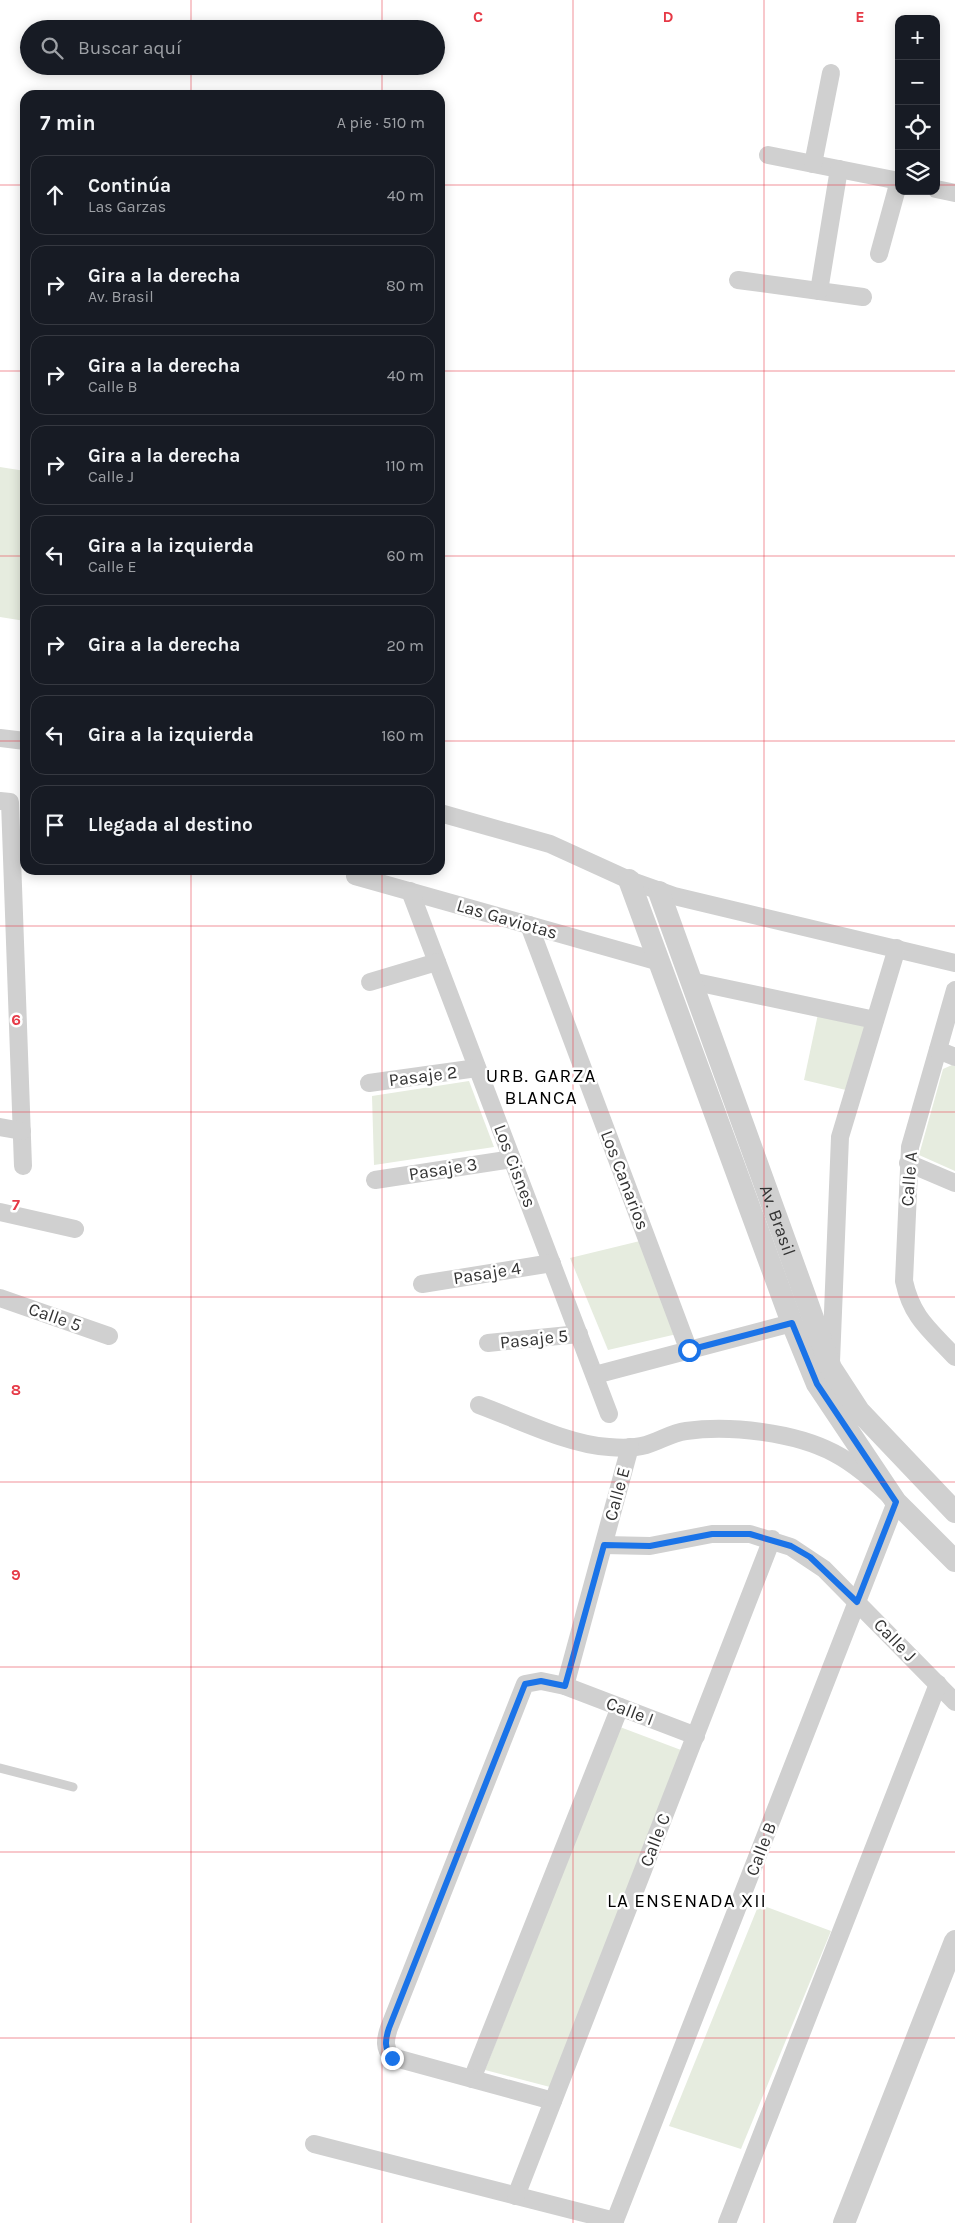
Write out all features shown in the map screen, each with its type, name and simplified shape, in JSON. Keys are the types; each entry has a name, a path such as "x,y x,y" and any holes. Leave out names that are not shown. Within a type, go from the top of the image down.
{"street":[{"path":"813,164 831,73"},
{"path":"768,155 895,180"},
{"path":"819,291 839,169"},
{"path":"940,190 955,193"},
{"path":"879,254 895,195"},
{"path":"738,280 863,297"},
{"path":"0,738 20,740"},
{"path":"0,801 10,802 24,1166"},
{"path":"445,814 550,844 659,892 819,932 897,948 955,963"},
{"name":"Las Gaviotas","path":"355,876 660,962"},
{"name":"Av. Brasil","path":"630,880 792,1323 817,1384 896,1502 955,1562"},
{"name":"Los Cisnes","path":"410,891 609,1414"},
{"name":"Av. Brasil","path":"659,892 831,1368 859,1411 955,1512"},
{"name":"Los Canarios","path":"528,925 689,1350"},
{"path":"831,1368 840,1137 897,948"},
{"path":"370,982 437,962"},
{"path":"691,981 875,1020"},
{"name":"Calle A","path":"955,990 910,1147 904,1281 909,1301 918,1317 955,1357"},
{"path":"938,1050 955,1057"},
{"name":"Pasaje 2","path":"369,1083 477,1068"},
{"path":"0,1127 22,1131"},
{"name":"Pasaje 3","path":"375,1180 512,1158"},
{"path":"908,1163 955,1183"},
{"path":"0,1212 75,1229"},
{"name":"Pasaje 4","path":"422,1284 552,1263"},
{"name":"Calle 5","path":"0,1298 109,1336"},
{"path":"594,1376 792,1323"},
{"name":"Pasaje 5","path":"488,1343 579,1334"},
{"path":"479,1404 583,1444 645,1446 669,1436 698,1430 724,1429 775,1434 832,1452 866,1475 896,1502"},
{"name":"Calle E","path":"565,1686 630,1447"},
{"name":"Calle B","path":"614,2222 896,1502"},
{"name":"Calle J","path":"604,1545 650,1546 712,1534 750,1534 772,1539 810,1557 955,1702"},
{"name":"Calle C","path":"516,2196 772,1539"},
{"name":"Calle I","path":"472,2079 392,2058 386,2051 385,2039 525,1684 541,1681 565,1686 696,1736"},
{"path":"727,2223 938,1684"},
{"path":"553,2101 472,2079 620,1707"},
{"path":"844,2223 955,1941"},
{"path":"314,2144 614,2222"}],"lane":[{"path":"0,1768 73,1787"}],"shaded area":[{"path":"0,467 20,470 20,620 0,617"},
{"path":"818,1014 869,1022 850,1091 804,1080"},
{"path":"952,1065 955,1066 955,1171 919,1155 943,1069"},
{"path":"469,1081 494,1147 374,1165 372,1096"},
{"path":"640,1241 677,1334 608,1350 570,1258"},
{"path":"620,1727 681,1750 550,2087 485,2070"},
{"path":"759,1904 831,1931 741,2149 669,2126"}],"district":[{"name":"URB. GARZA BLANCA","path":"541,1086"},
{"name":"LA ENSENADA XII","path":"687,1900"}],"route":[{"path":"392,2058 386,2051 385,2039 525,1684 541,1681 565,1686 604,1545 650,1546 712,1534 750,1534 791,1546 810,1557 857,1602 896,1502 817,1384 792,1323 689,1350"}]}
